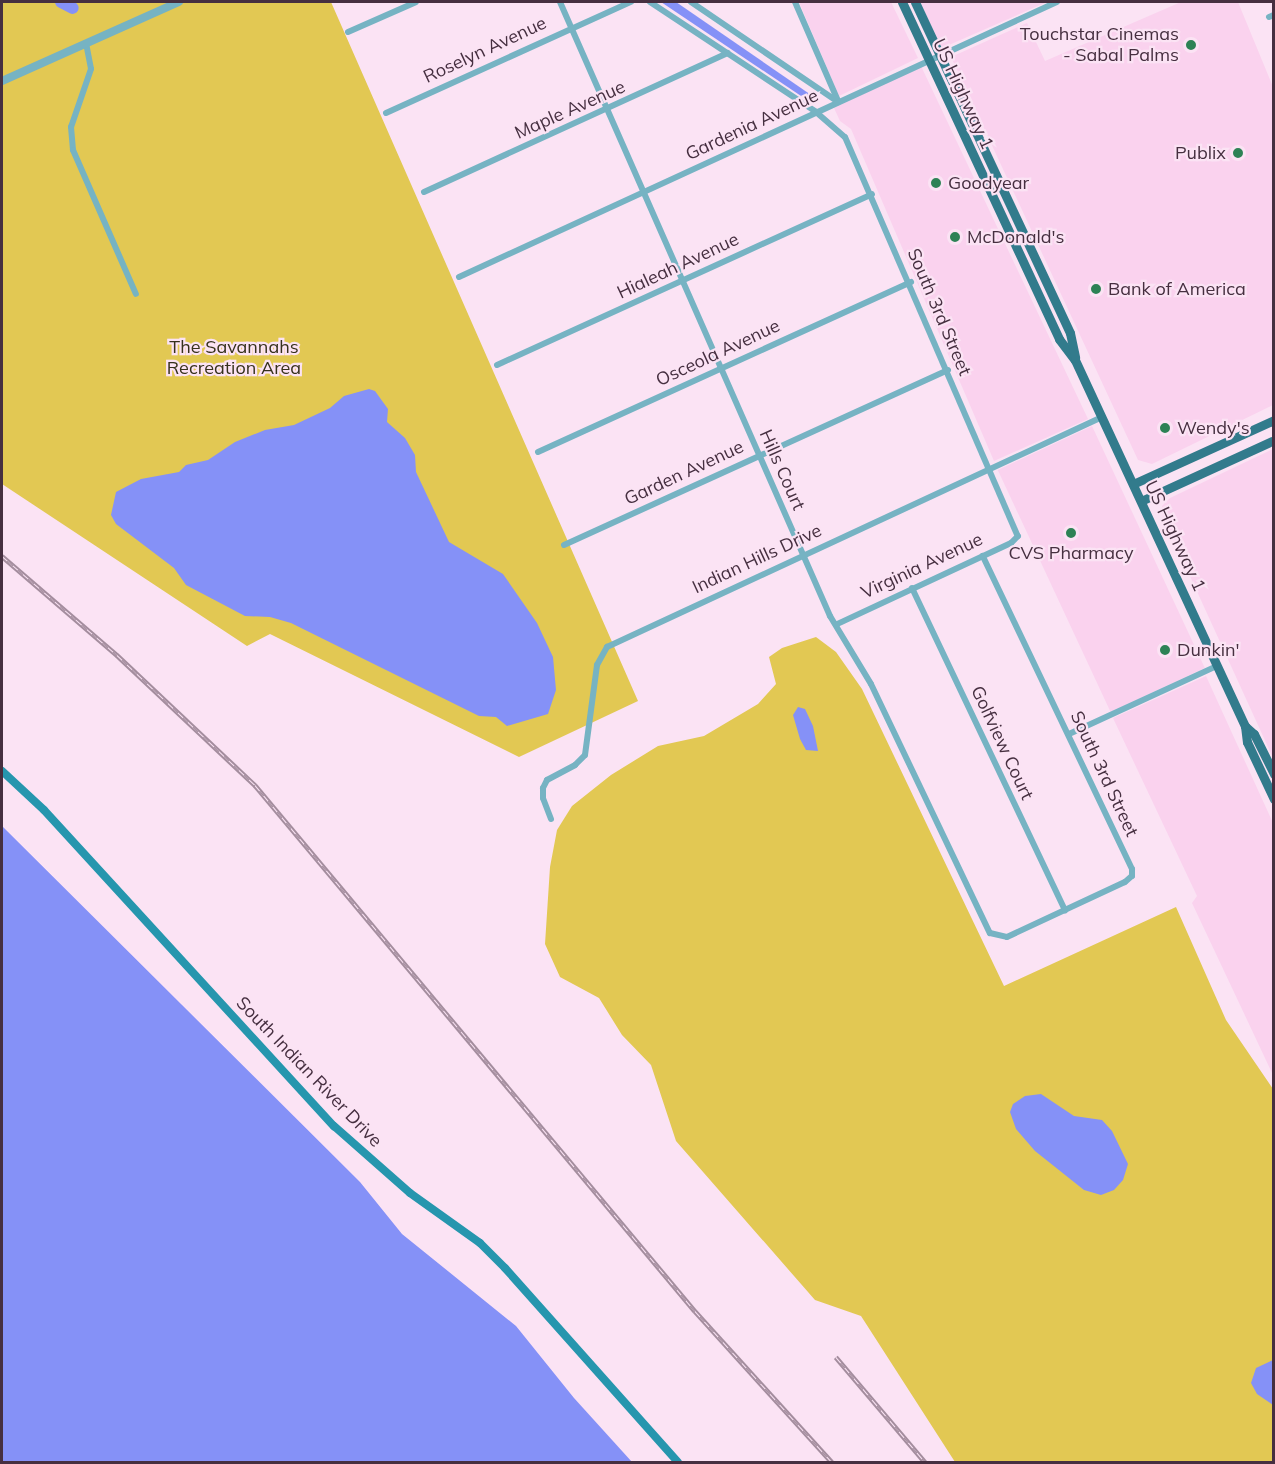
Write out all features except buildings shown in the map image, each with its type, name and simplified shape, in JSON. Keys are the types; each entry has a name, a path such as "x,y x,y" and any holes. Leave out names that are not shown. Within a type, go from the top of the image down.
{"main road":[{"name":"US Highway 1","path":"902,2 1059,339 1075,360 1102,417 1218,666 1245,726 1247,742 1274,799"},
{"name":"US Highway 1","path":"915,2 1070,333 1075,360"},
{"path":"982,174 1001,185"},
{"path":"994,199 1015,215"},
{"path":"1133,484 1274,420"},
{"path":"1141,501 1274,440"},
{"name":"US Highway 1","path":"1245,726 1254,734 1274,774"},
{"name":"South Indian River Drive","path":"2,771 44,810 334,1125 410,1193 480,1243 505,1268 678,1462"}],"street":[{"path":"2,81 179,2"},
{"path":"348,33 416,2"},
{"name":"Hills Court","path":"560,2 803,554 837,624 871,684 990,933 999,937 1007,937 1065,910"},
{"name":"Roselyn Avenue","path":"386,113 571,27 631,2"},
{"name":"South 3rd Street","path":"650,2 816,112 845,137 911,282 1018,536"},
{"path":"691,2 838,102"},
{"path":"795,2 838,102"},
{"name":"Gardenia Avenue","path":"459,277 928,58 1057,2"},
{"path":"86,43 91,69 71,127 73,150 136,294"},
{"name":"Maple Avenue","path":"424,192 608,110 728,53"},
{"path":"818,90 829,81"},
{"name":"Hialeah Avenue","path":"497,365 872,194"},
{"name":"Osceola Avenue","path":"538,452 911,282"},
{"name":"Garden Avenue","path":"564,545 948,370"},
{"name":"Indian Hills Drive","path":"551,819 543,798 543,788 547,780 575,765 585,754 597,665 607,646 1102,417"},
{"name":"Virginia Avenue","path":"837,624 983,556 1018,536"},
{"name":"South 3rd Street","path":"983,556 1132,869 1132,876 1065,910"},
{"name":"Golfview Court","path":"912,588 1065,910"},
{"path":"1069,734 1218,666"}],"shaded area":[{"path":"799,2 891,2 918,58 839,96"},
{"path":"920,2 1047,2 942,48"},
{"path":"1181,2 1238,2 1273,87 1273,405 1152,464 1138,460 951,57 1027,23 1045,61"},
{"path":"921,66 1088,419 994,461 851,129 840,121 834,108"},
{"path":"1092,426 1205,668 1111,712 998,470"},
{"path":"1273,449 1273,758 1163,517 1162,506 1170,498"},
{"path":"1206,676 1273,823 1273,1075 1192,903 1197,896 1113,718"}],"green space":[{"name":"The Savannahs Recreation Area","path":"2,2 331,2 638,701 519,757 270,634 247,646 2,484"},
{"path":"816,637 836,652 862,689 1004,986 1176,907 1226,1020 1273,1089 1273,1462 955,1462 861,1316 815,1300 676,1141 651,1065 622,1035 599,998 560,977 545,944 550,867 557,830 572,806 611,775 658,746 704,736 758,704 776,684 769,657 782,648"}],"water":[{"path":"661,2 676,2 814,97 810,102"},
{"path":"369,389 375,391 388,409 387,422 405,438 415,455 416,472 449,542 503,574 537,623 553,657 556,690 548,714 507,726 496,717 479,716 291,623 270,617 245,616 186,585 174,568 116,524 111,515 116,492 141,479 179,472 186,465 208,460 235,442 265,430 294,425 330,408 344,396"},
{"path":"798,707 805,709 813,726 818,751 806,750 800,739 793,715"},
{"path":"2,826 360,1182 402,1234 516,1326 574,1398 632,1462 2,1462"},
{"path":"1041,1094 1074,1116 1102,1120 1112,1131 1128,1164 1123,1180 1114,1190 1101,1195 1084,1190 1035,1151 1016,1129 1010,1112 1013,1104 1025,1096"},
{"path":"1274,1360 1273,1405 1257,1394 1251,1383 1256,1368"}],"waterway":[{"path":"61,2 73,8"}],"railway":[{"path":"2,556 117,655 255,785 695,1311 832,1462"},
{"path":"836,1357 925,1462"}],"place":[{"name":"Touchstar Cinemas - Sabal Palms","path":"1191,45"},
{"name":"Publix","path":"1238,153"},
{"name":"Goodyear","path":"936,183"},
{"name":"McDonald's","path":"955,237"},
{"name":"Bank of America","path":"1096,289"},
{"name":"Wendy's","path":"1165,428"},
{"name":"CVS Pharmacy","path":"1071,533"},
{"name":"Dunkin'","path":"1165,650"}]}
